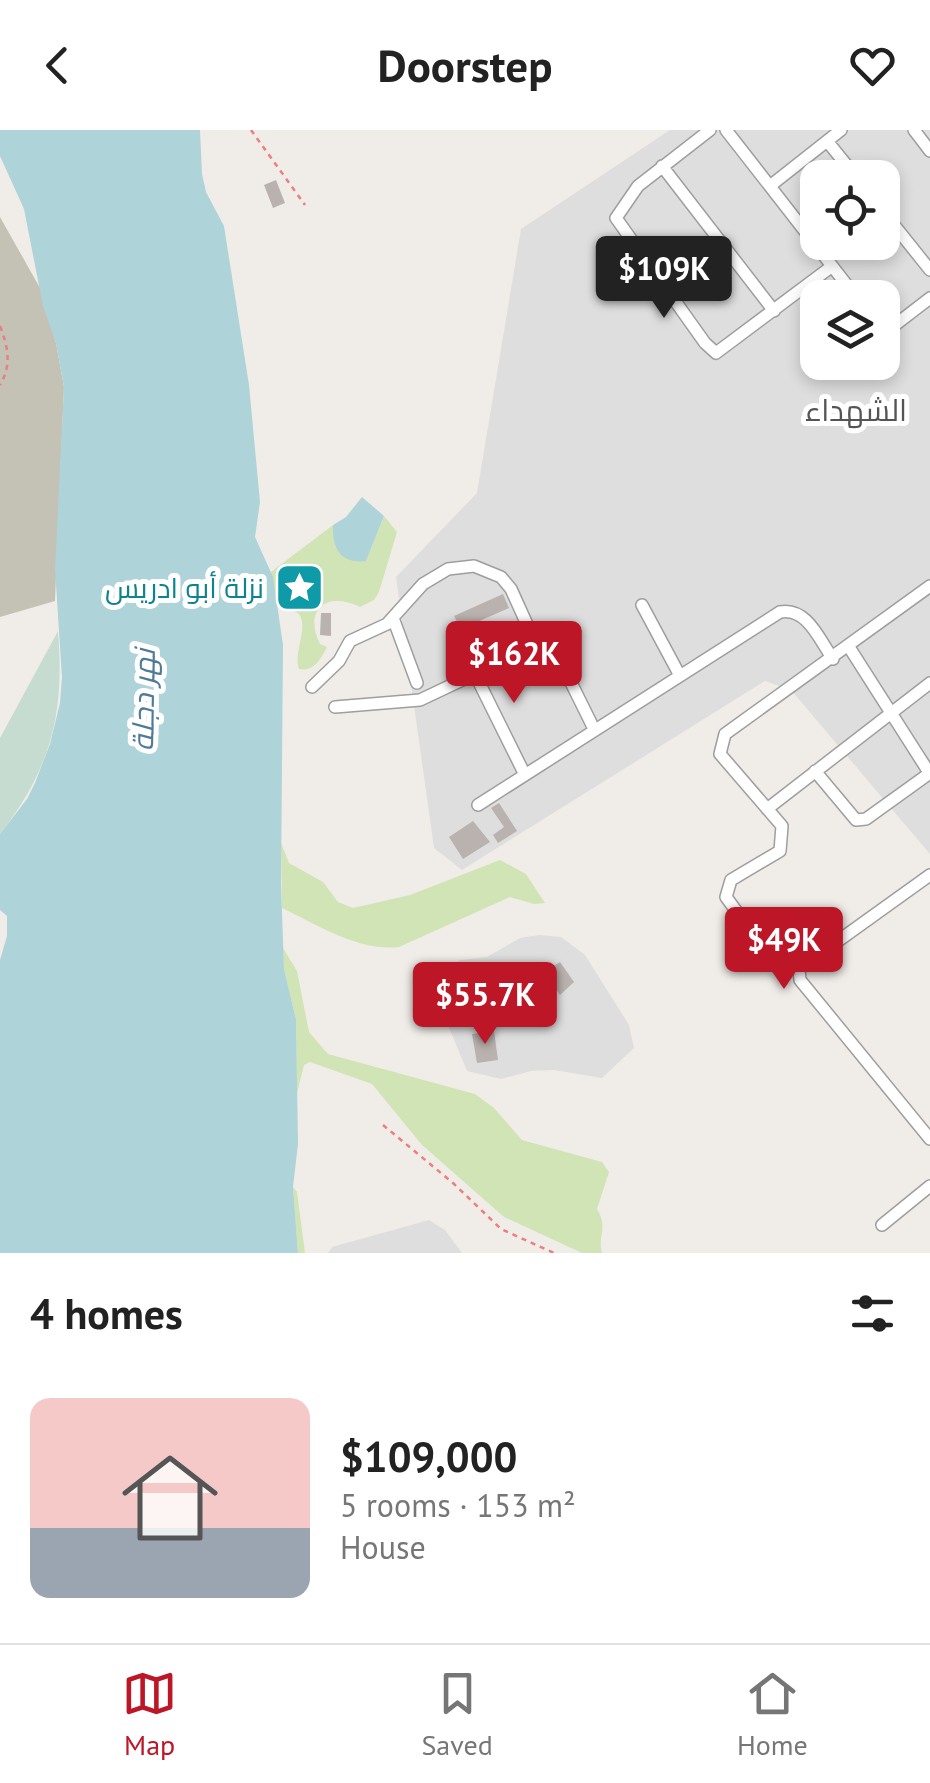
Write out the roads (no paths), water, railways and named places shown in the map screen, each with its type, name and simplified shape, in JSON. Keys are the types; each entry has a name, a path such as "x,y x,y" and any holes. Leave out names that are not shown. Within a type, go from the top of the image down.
{"street":[{"path":"710,130 638,186 616,218 705,342 716,353 832,267"},
{"path":"726,130 842,280"},
{"path":"770,186 841,130"},
{"path":"914,130 930,151"},
{"path":"827,141 842,160"},
{"path":"662,166 774,311"},
{"path":"900,232 930,270"},
{"path":"900,320 930,298"},
{"path":"312,687 339,661 350,641 393,618 423,584 448,569 474,566 501,577 511,589 530,631 549,638 594,730"},
{"path":"930,586 725,734 720,754 782,826 780,851 730,880 726,897 778,968 799,968 930,875"},
{"path":"642,605 680,674"},
{"path":"478,805 786,610 803,616 832,659"},
{"path":"393,618 417,682"},
{"path":"815,770 856,820 866,819 930,773 849,647"},
{"path":"465,654 525,775"},
{"path":"335,707 420,700 475,674"},
{"path":"768,809 930,684"},
{"path":"799,968 800,980 930,1139"},
{"path":"882,1225 930,1186"}],"water":[{"name":"نهر دجلة","path":"0,130 200,130 202,174 206,192 224,226 249,385 260,502 255,537 273,577 283,645 281,883 284,969 296,1019 298,1144 293,1187 298,1253 0,1253 0,960 7,936 7,916 0,910 0,834 35,783 60,703 55,569 64,387 24,209 0,156"},
{"path":"362,497 384,516 366,561 357,561 344,557 336,548 333,525 346,517"}],"place":[{"name":"نزلة أبو ادريس","path":"299,588"}],"district":[{"name":"الشهداء","path":"856,411"}]}
